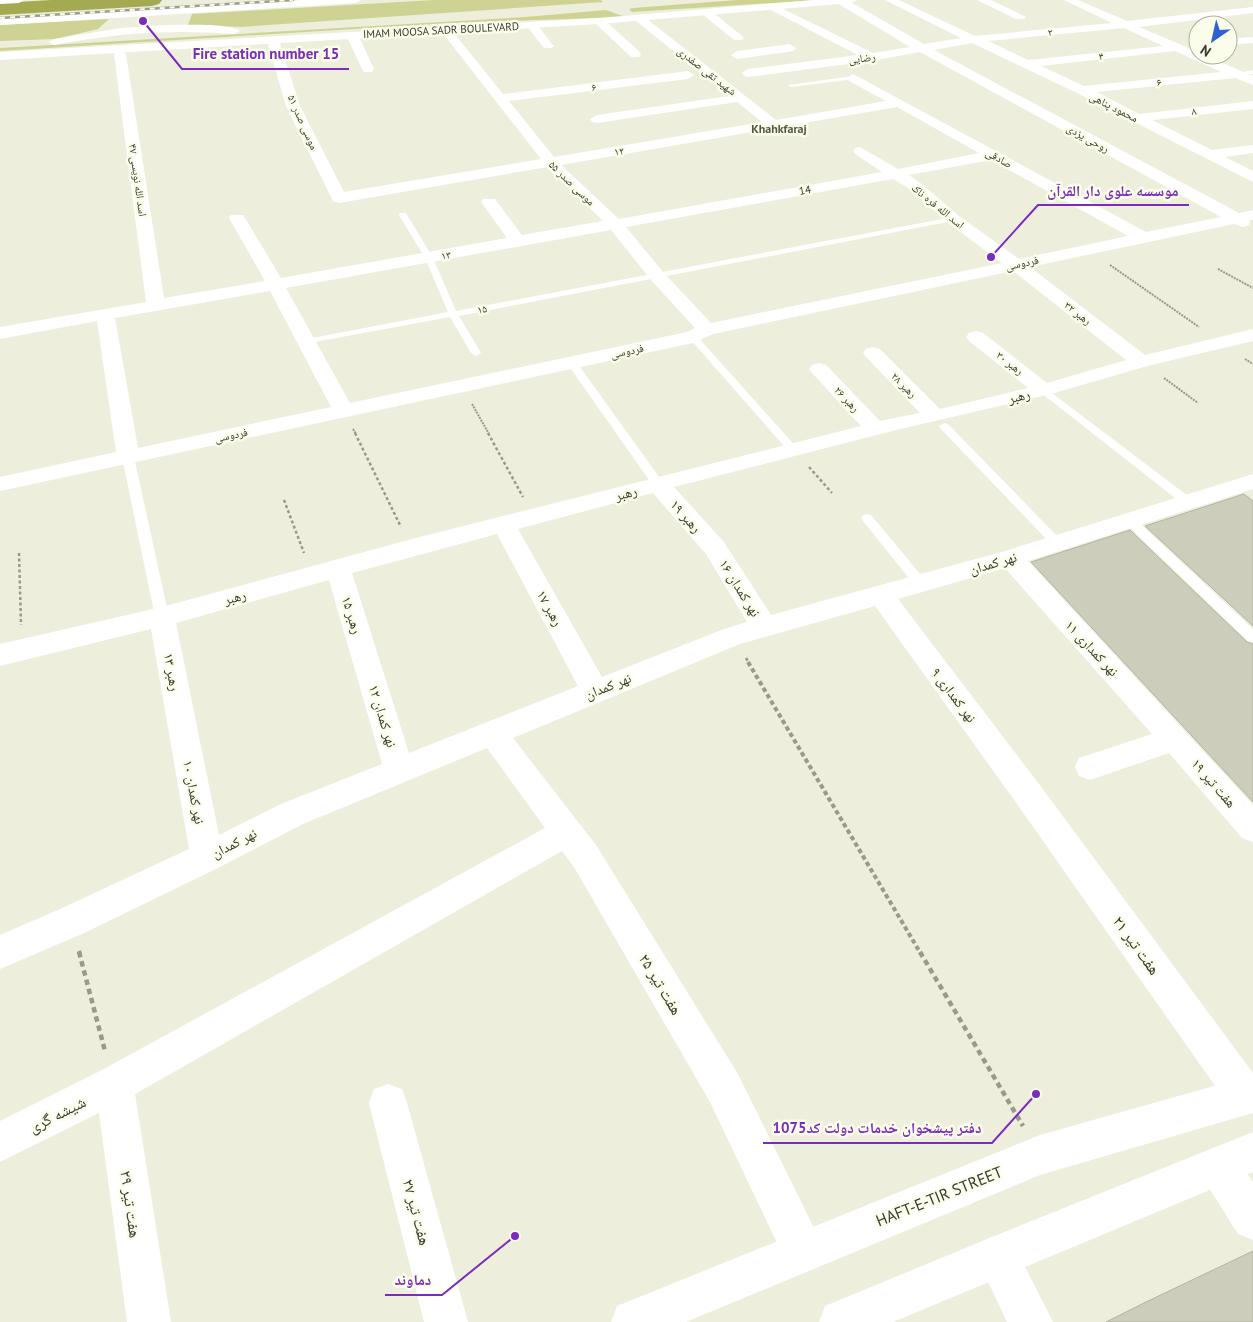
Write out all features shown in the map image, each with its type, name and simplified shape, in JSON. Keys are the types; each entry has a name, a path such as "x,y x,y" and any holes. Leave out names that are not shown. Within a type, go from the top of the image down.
{"street":[{"path":"0,1 19,0"},
{"path":"0,22 356,0"},
{"name":"IMAM MOOSA SADR BOULEVARD","path":"0,56 599,21 846,0"},
{"name":"روحی یزدی","path":"846,0 922,48 1244,216 1253,227"},
{"name":"محمود پناهی","path":"890,0 975,38 1025,64 1082,90 1253,177"},
{"path":"982,0 1020,17"},
{"path":"1069,0 1253,81"},
{"path":"773,7 842,42 871,67"},
{"path":"622,8 621,11 632,16 652,17"},
{"name":"۲","path":"975,38 1124,25 1253,10"},
{"name":"IMAM MOOSA SADR BOULEVARD","path":"0,44 54,42 105,32 197,26 234,31 544,12"},
{"path":"706,12 738,38"},
{"name":"شهید تقی صفدری","path":"639,18 774,125"},
{"path":"599,21 636,54"},
{"path":"532,25 548,46"},
{"path":"0,62 354,39 445,29"},
{"name":"موسی صدر ۵۵","path":"445,29 551,163 615,224 700,334"},
{"name":"رضایی","path":"853,78 871,67 922,48 975,38"},
{"path":"354,39 368,69"},
{"path":"1238,41 1253,40"},
{"path":"823,44 842,42"},
{"name":"موسی صدر ۵۱","path":"274,44 293,106 339,198"},
{"name":"۴","path":"1025,64 1188,46"},
{"path":"737,55 804,47"},
{"name":"۴۷ اسد الله نویسی","path":"120,54 156,306"},
{"name":"رضایی","path":"748,73 851,59 871,67"},
{"name":"۶","path":"1082,90 1236,74"},
{"name":"۶","path":"499,98 688,75"},
{"name":"صادقی","path":"853,78 1144,238"},
{"path":"597,119 740,98"},
{"name":"۱۲","path":"339,198 899,103"},
{"name":"۸","path":"1136,118 1253,105"},
{"path":"1210,155 1253,149"},
{"name":"اسد الله فره ناک","path":"860,151 918,188 953,219 1015,264"},
{"name":"14","path":"615,224 685,213 894,172 994,155"},
{"path":"490,202 518,241"},
{"name":"فردوسی","path":"0,484 1244,216"},
{"path":"238,218 344,411"},
{"name":"۱۳","path":"0,333 615,224"},
{"name":"رهبر ۳۲","path":"1015,264 1141,362"},
{"path":"105,315 128,457"},
{"name":"رهبر","path":"11,652 162,618 412,548 876,429 940,421 1141,362 1253,335"},
{"name":"رهبر ۳۰","path":"976,337 1044,390"},
{"name":"رهبر ۲۸","path":"873,353 940,421"},
{"name":"رهبر ۲۶","path":"819,369 876,429"},
{"name":"نهر کمدان","path":"0,952 72,921 292,814 733,636 1057,544 1246,483"},
{"name":"رهبر ۱۹","path":"658,484 715,548"},
{"name":"رهبر ۱۷","path":"504,525 595,691"},
{"name":"نهر کمدان ۱۶","path":"715,548 764,628"},
{"name":"نهر کمداری ۱۱","path":"1010,558 1175,739"},
{"name":"رهبر ۱۵","path":"338,569 366,662"},
{"name":"نهر کمداری ۹","path":"881,595 1028,794"},
{"name":"رهبر ۱۳","path":"162,618 181,727"},
{"name":"نهر کمدان ۱۲","path":"366,662 400,770"},
{"name":"نهر کمدان ۱۰","path":"181,727 207,857"},
{"name":"هفت تیر ۲۵","path":"492,733 585,856 724,1088 803,1251"},
{"path":"1090,767 1175,739"},
{"name":"هفت تیر ۱۹","path":"1175,739 1253,828"},
{"name":"هفت تیر ۲۱","path":"1028,794 1249,1095"},
{"name":"شیشه گری","path":"0,1142 114,1086 567,832"},
{"name":"هفت تیر ۲۹","path":"114,1086 149,1322"},
{"name":"HAFT-E-TIR STREET","path":"633,1322 1040,1155 1249,1095"},
{"name":"هفت تیر ۲۷","path":"388,1103 446,1322"},
{"path":"841,1322 997,1256 1236,1159 1253,1219"},
{"path":"997,1256 1031,1322"}],"lane":[{"path":"1236,74 1253,72"},
{"path":"791,86 853,78"},
{"path":"403,215 429,258 453,314 476,353"},
{"name":"۱۵","path":"307,342 953,219"},
{"path":"700,334 794,451"},
{"path":"571,362 658,484"},
{"path":"1044,390 1188,502"},
{"path":"940,421 1057,544"},
{"path":"128,457 162,618"},
{"path":"867,518 921,584"},
{"path":"1129,520 1253,637"}],"path":[{"path":"1087,249 1220,342"},
{"path":"1218,269 1253,288"},
{"path":"1141,362 1198,402"},
{"path":"462,385 535,518"},
{"path":"344,411 412,548"},
{"path":"794,451 832,493"},
{"path":"284,500 312,576"},
{"path":"11,652 19,554"},
{"path":"733,636 1040,1155"},
{"path":"72,921 114,1086"}],"green space":[{"path":"434,0 601,0 603,2 241,27 188,25 192,14"},
{"path":"737,0 820,0 632,12 629,9 633,8"},
{"path":"606,10 625,17 450,23 0,51 0,48 525,17"},
{"path":"109,19 98,29 55,39 0,41 0,25"}],"building":[{"path":"1244,494 1253,501 1253,626 1145,526"},
{"path":"1130,530 1247,642 1253,644 1253,802 1031,562"},
{"path":"1253,1251 1253,1322 1106,1322 1148,1301"}],"waterway":[{"path":"0,9 152,0"}],"railway":[{"path":"0,18 293,0"}],"place":[{"name":"Fire station number 15","path":"143,21"},
{"name":"موسسه علوی دار القرآن","path":"991,257"},
{"name":"دفتر پیشخوان خدمات دولت کد1075","path":"1036,1094"},
{"name":"دماوند","path":"515,1236"}],"district":[{"name":"Khahkfaraj","path":"779,129"}]}
